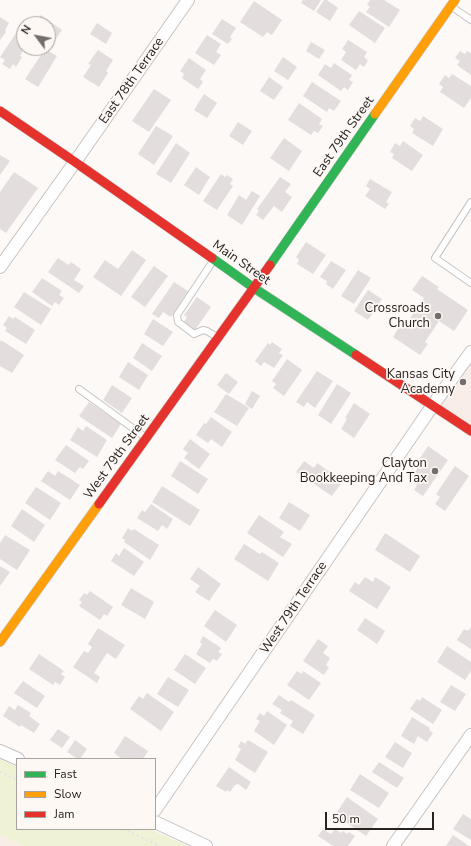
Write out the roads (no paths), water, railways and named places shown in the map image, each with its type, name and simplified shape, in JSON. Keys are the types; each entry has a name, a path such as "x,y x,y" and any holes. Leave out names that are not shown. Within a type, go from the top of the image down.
{"street":[{"name":"East 78th Terrace","path":"0,267 188,0"},
{"name":"East 79th Street","path":"254,288 453,3"},
{"name":"Main Street","path":"0,111 254,288 471,431"},
{"name":"West 79th Street","path":"0,642 254,288"},
{"name":"West 79th Terrace","path":"156,809 471,352"},
{"path":"393,846 471,735"},
{"path":"0,751 16,758"},
{"path":"156,822 206,846"}],"lane":[{"path":"453,3 471,20"},
{"path":"471,202 435,258 471,283"},
{"path":"214,260 177,315 178,322 194,334 203,330 218,338"},
{"path":"79,390 147,438"}],"place":[{"name":"Crossroads Church","path":"438,316"},
{"name":"Kansas City Academy","path":"463,382"},
{"name":"Clayton Bookkeeping And Tax","path":"435,471"}]}
